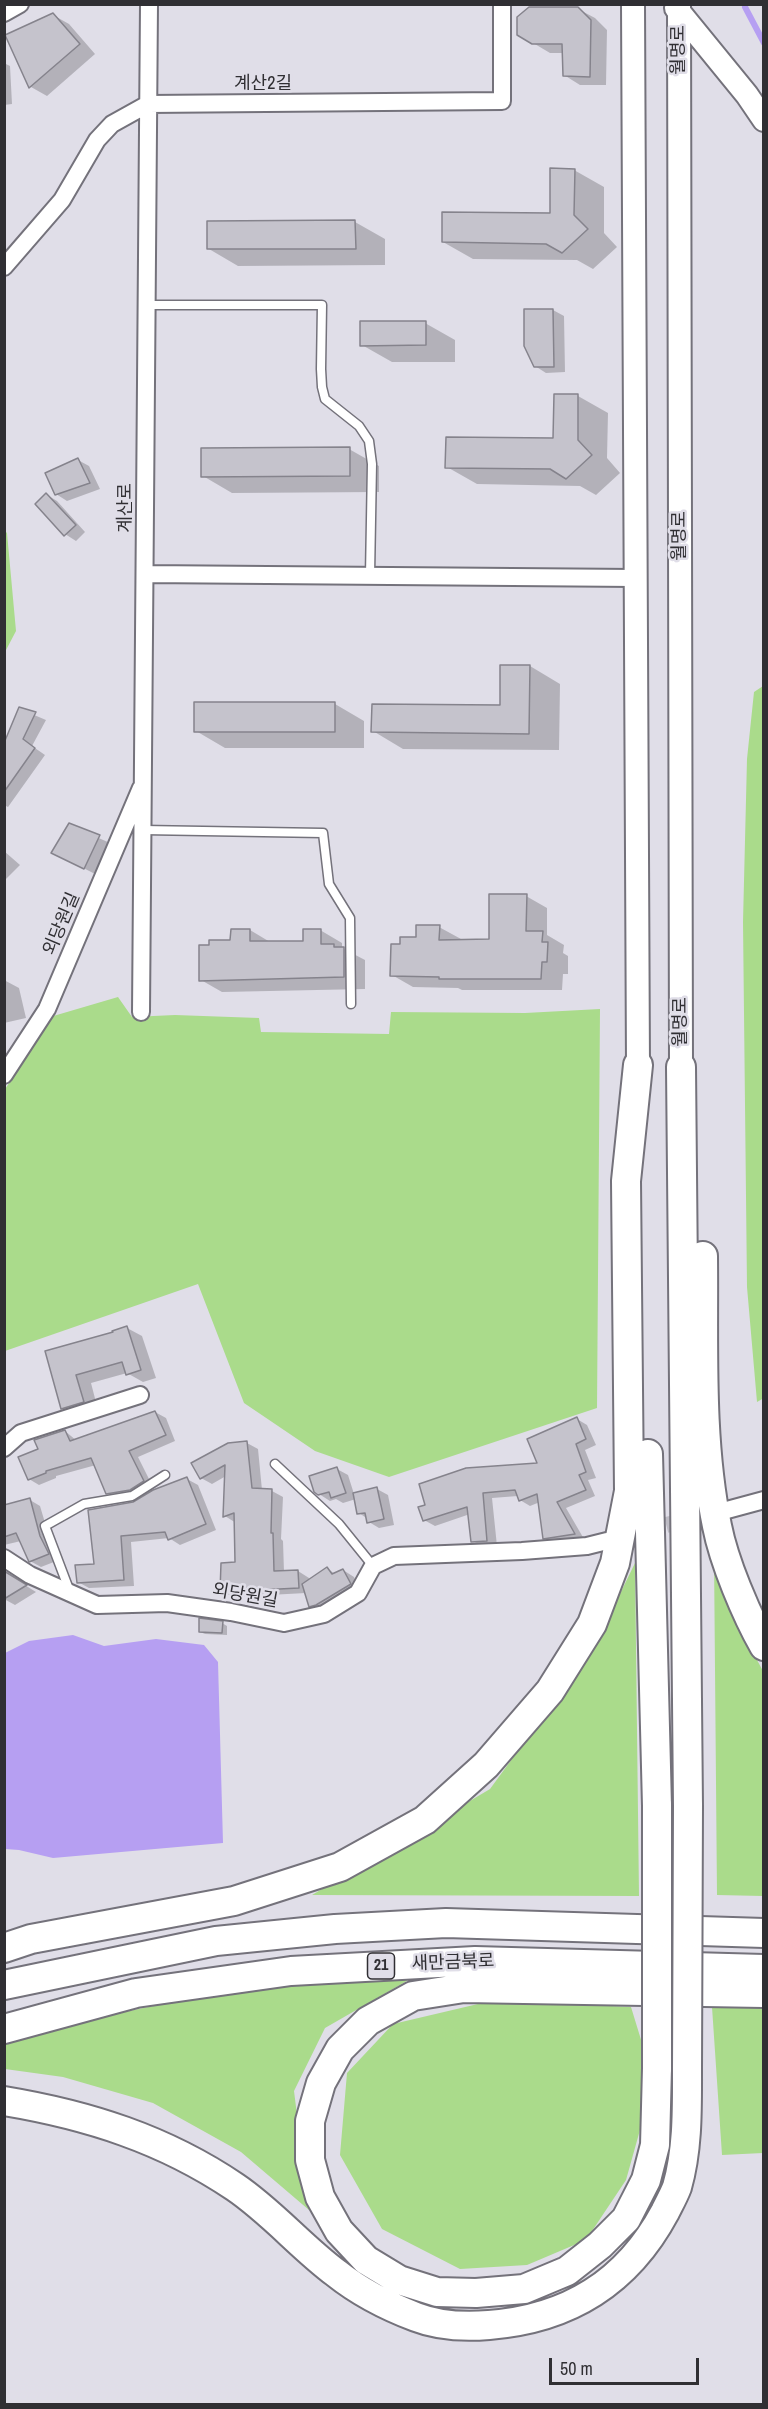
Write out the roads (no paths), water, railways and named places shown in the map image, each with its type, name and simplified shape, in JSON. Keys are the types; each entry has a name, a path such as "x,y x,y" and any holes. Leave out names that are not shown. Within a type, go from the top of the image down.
{"highway":[{"path":"638,1065 657,1806 657,2068 656,2145 646,2180 626,2218 600,2245 567,2271 524,2289 476,2293 437,2292 399,2280 366,2260 339,2232 320,2197 310,2160 310,2121 321,2083 340,2049 368,2021 413,1996 464,1988 764,1993"},
{"path":"4,1948 31,1939 234,1901 340,1867 424,1820 486,1766 550,1691 592,1624 615,1563 629,1491 626,1181 638,1065"},
{"path":"681,1067 701,1181 705,1408 709,1475 717,1528 748,1615 764,1646"},
{"path":"4,2101 95,2120 147,2139 195,2163 236,2188 287,2229 335,2273 375,2300 420,2318 466,2327 513,2323 566,2309 600,2290 638,2254 658,2225 677,2188 683,2156 687,2107 688,1806 681,1067"},
{"name":"새만금북로","path":"4,1985 216,1941 335,1929 446,1923 764,1933"},
{"name":"새만금북로","path":"4,2029 136,1993 291,1971 475,1961 764,1968"}],"street":[{"path":"4,13 20,4"},
{"name":"계산로","path":"141,1012 148,4"},
{"name":"계산2길","path":"4,267 62,200 97,140 112,124 148,104 502,101 502,4"},
{"path":"633,4 638,1065"},
{"path":"676,6 747,95 764,120"},
{"name":"월명로","path":"676,6 681,1067"},
{"path":"145,574 636,578"},
{"name":"외당원길","path":"4,1075 47,1009 143,782"},
{"path":"4,1448 21,1433 140,1395"},
{"path":"727,1510 764,1500"},
{"path":"373,1566 394,1556 522,1551 587,1546 607,1541"},
{"name":"외당원길","path":"4,1558 30,1575 97,1605 167,1603 231,1612 284,1623 324,1614 358,1593 373,1566"}],"lane":[{"path":"147,305 322,305 321,369 325,399 359,426 369,441 372,464 370,575"},
{"path":"143,831 323,833 329,884 350,918 351,1004"},
{"path":"275,1464 339,1524 373,1566"},
{"path":"70,1593 45,1526 84,1504 132,1496 165,1475"}],"waterway":[{"path":"745,7 764,43"}],"tunnel":[{"path":"643,1531 722,1511"}]}
